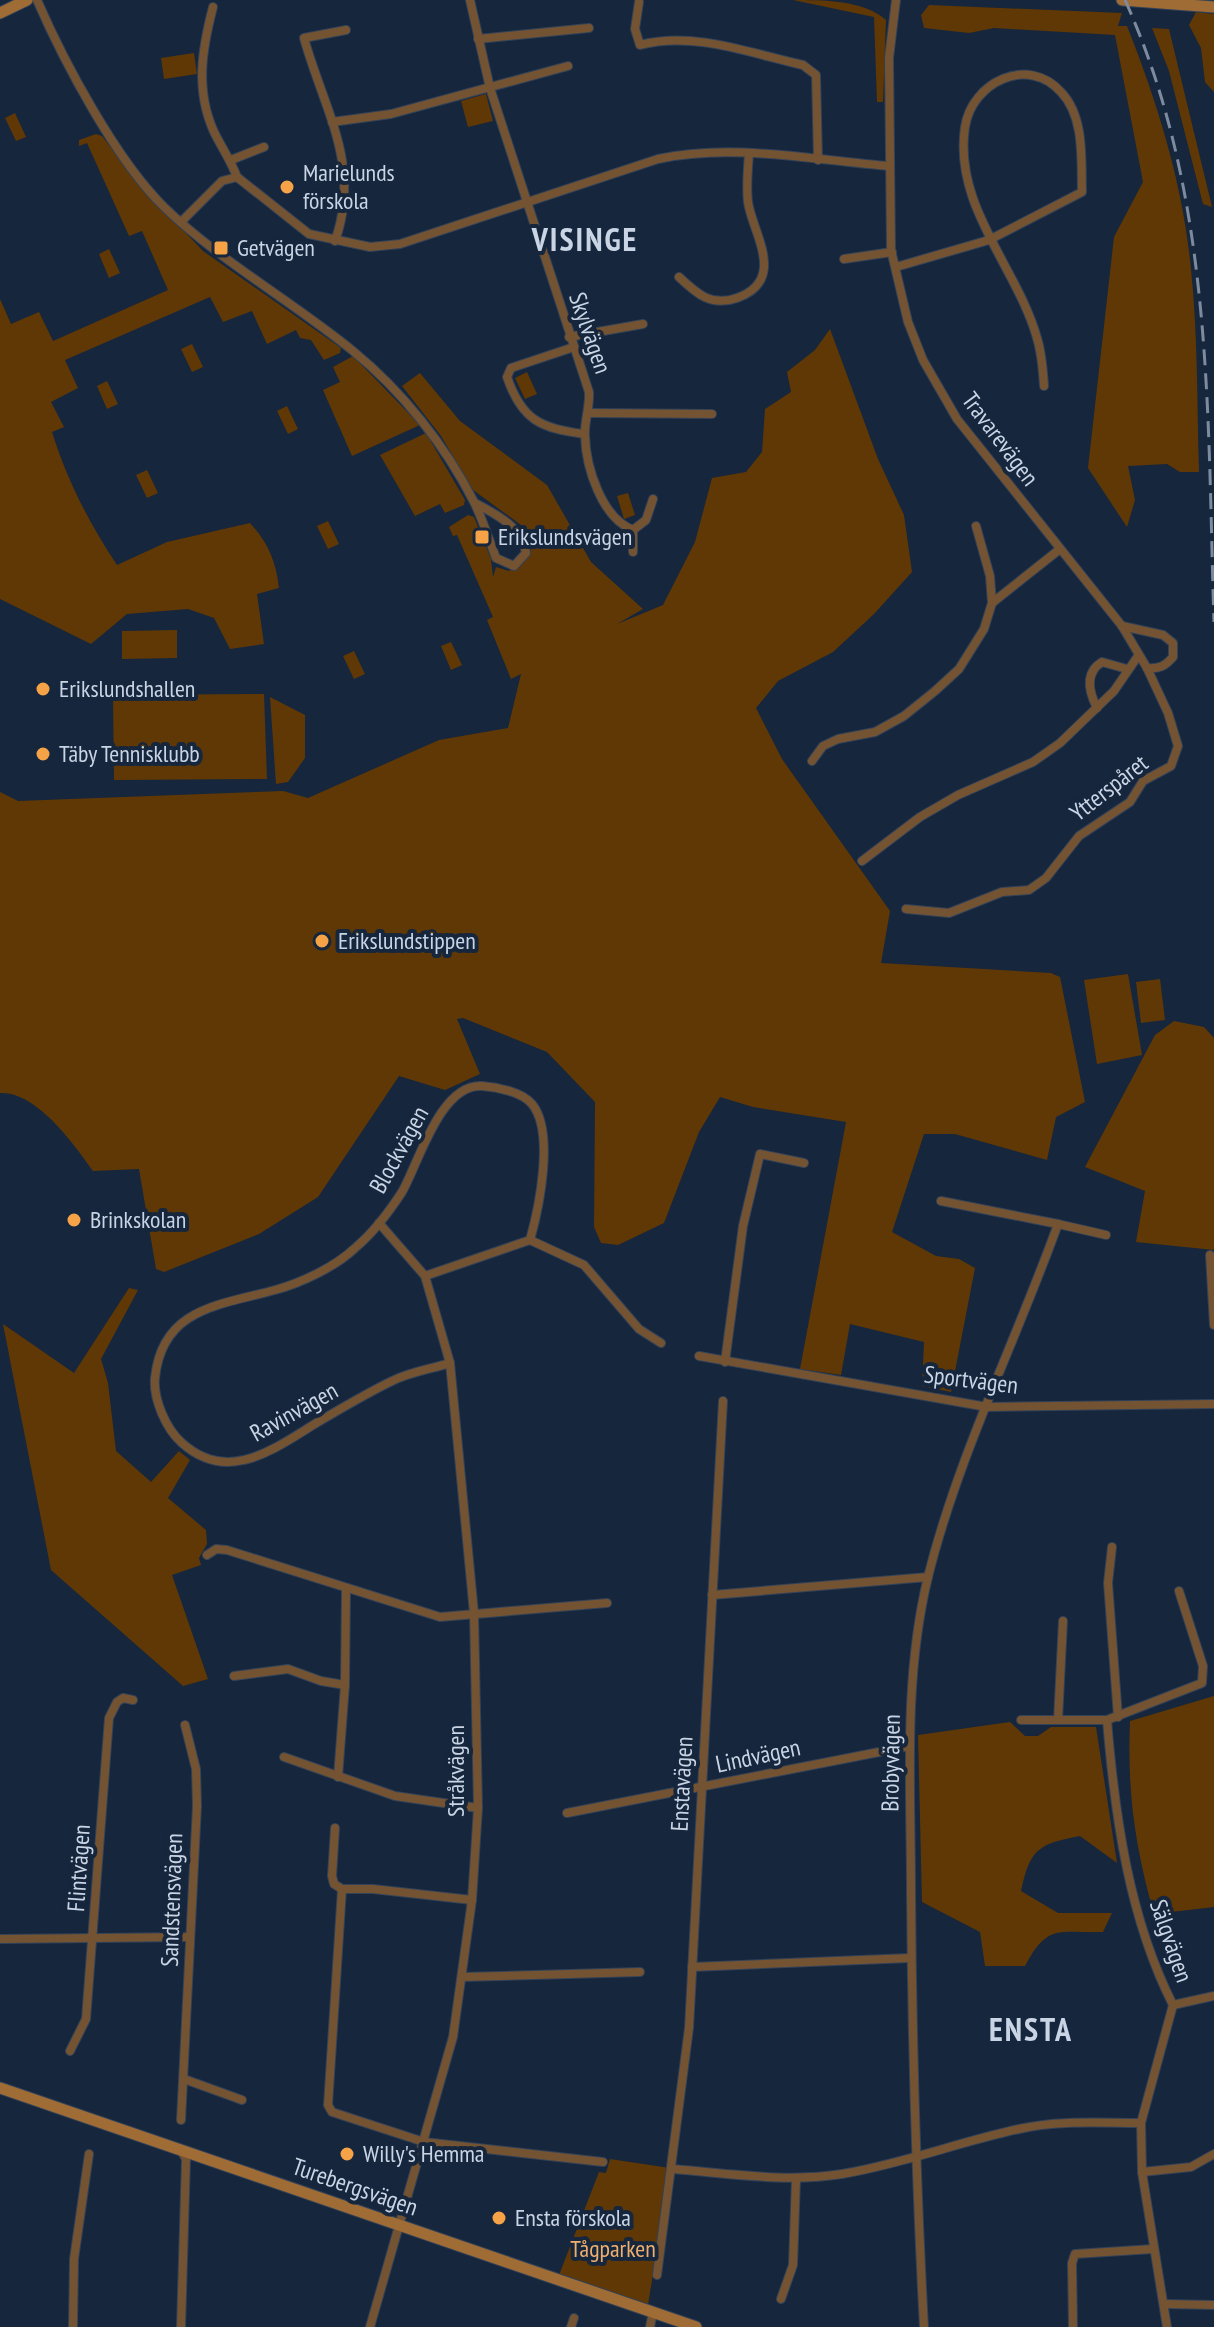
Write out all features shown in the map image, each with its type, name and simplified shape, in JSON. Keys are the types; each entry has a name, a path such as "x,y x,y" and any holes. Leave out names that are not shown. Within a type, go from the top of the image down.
{"street":[{"path":"0,13 27,0"},
{"path":"37,0 102,124 140,180 181,222 354,352 425,423 475,503 496,558 514,566 526,553 524,543 497,514 475,503"},
{"name":"Skylvägen","path":"470,0 490,88 589,392 590,413 584,434 589,461 609,513 621,526 633,530"},
{"name":"Travarevägen","path":"896,0 889,58 892,252 908,322 939,391 957,419 1122,626 1147,668 1168,713 1178,746 1171,766"},
{"path":"1122,0 1214,7"},
{"path":"639,2 635,29 640,45 664,39 690,39 803,65 816,75 818,160"},
{"path":"213,7 200,67 203,98 215,133 237,177 287,220 309,234 335,241 370,247 400,244 658,159 728,149 889,166"},
{"path":"478,39 589,28"},
{"path":"335,241 342,221 347,175 304,38 346,30"},
{"path":"332,122 391,114 568,66"},
{"path":"896,267 989,240 1082,192 1078,128 1062,93 1048,81 1028,75 1009,76 992,82 969,113 964,153 971,190 989,240 1018,291 1037,336 1044,386"},
{"path":"231,160 264,147"},
{"path":"679,277 708,300 727,302 742,297 756,286 765,256 748,205 749,153"},
{"path":"181,222 222,181 237,177"},
{"path":"844,259 892,252"},
{"path":"569,337 643,324"},
{"path":"574,347 511,368 507,377 530,419 547,428 584,434"},
{"path":"590,413 712,414"},
{"path":"633,552 633,530 646,520 653,499"},
{"path":"812,761 823,746 838,739 875,732 904,716 959,669 984,629 992,603 976,526"},
{"path":"992,603 1060,549"},
{"path":"988,572 1011,585"},
{"path":"1122,626 1163,635 1173,643 1173,657 1167,664 1161,668 1147,668"},
{"path":"862,861 920,817 942,808 958,795 1033,762 1060,743 1114,691 1138,656"},
{"path":"1097,708 1089,692 1094,669 1102,662 1127,669"},
{"name":"Ytterspåret","path":"906,909 949,913 1002,892 1029,890 1046,878 1079,836 1130,802 1143,781 1171,766"},
{"name":"Blockvägen","path":"379,1223 402,1191 430,1131 449,1102 477,1086 507,1090 531,1103 541,1122 543,1155 538,1213 530,1240"},
{"path":"725,1362 742,1236 760,1154 804,1163"},
{"path":"941,1201 1106,1235"},
{"name":"Stråkvägen","path":"370,2327 453,2037 472,1900 478,1808 474,1613 450,1363 425,1276 379,1223"},
{"name":"Ravinvägen","path":"379,1223 354,1250 317,1272 277,1289 197,1310 175,1331 157,1355 154,1386 162,1414 180,1442 204,1458 232,1463 266,1455 396,1379 450,1363"},
{"name":"Brobyvägen","path":"924,2327 915,2160 910,1958 910,1746 914,1672 928,1577 942,1526 1058,1224"},
{"path":"425,1276 530,1240 584,1265 639,1329 661,1343"},
{"path":"1210,1255 1214,1325"},
{"name":"Sportvägen","path":"699,1356 987,1407 1214,1404"},
{"name":"Enstavägen","path":"657,2275 689,2028 723,1401"},
{"path":"1112,1547 1108,1583 1118,1717"},
{"path":"207,1555 216,1549 227,1550 440,1617 607,1603"},
{"path":"712,1595 928,1577"},
{"path":"338,1777 345,1685 346,1589"},
{"path":"1021,1720 1107,1720 1202,1683 1203,1666 1179,1591"},
{"path":"1058,1720 1063,1621"},
{"path":"234,1676 288,1669 321,1681 345,1685"},
{"name":"Flintvägen","path":"70,2051 86,2019 109,1718 117,1702 123,1698 133,1700"},
{"name":"Sälgvägen","path":"1107,1720 1120,1831 1136,1909 1152,1963 1173,2005 1141,2123 1142,2172 1167,2327"},
{"name":"Sandstensvägen","path":"181,2120 196,1769 185,1725"},
{"name":"Lindvägen","path":"567,1813 910,1746"},
{"path":"284,1757 395,1796 478,1808"},
{"path":"335,1828 332,1876 334,1884 342,1889 373,1889 472,1900"},
{"path":"342,1889 328,2105 332,2112 424,2142 603,2162"},
{"path":"0,1939 190,1937"},
{"path":"692,1967 910,1958"},
{"path":"462,1977 640,1972"},
{"path":"1173,2005 1214,1996"},
{"path":"184,2079 242,2100"},
{"name":"Turebergsvägen","path":"0,2088 696,2327"},
{"path":"671,2169 796,2179 839,2175 915,2160 1021,2128 1141,2123"},
{"path":"179,2148 186,2159 181,2327"},
{"path":"73,2327 74,2259 89,2154"},
{"path":"1142,2172 1191,2167 1214,2154"},
{"path":"781,2299 793,2265 796,2179"},
{"path":"1073,2327 1072,2263 1075,2254 1153,2249"},
{"path":"1164,2304 1214,2305"},
{"path":"650,2327 653,2312"}],"green space":[{"path":"793,0 855,5 886,20 883,102 877,102 874,17"},
{"path":"929,5 1122,13 1118,26 1127,26 1138,55 1168,145 1187,238 1195,320 1199,472 1180,472 1167,464 1128,466 1135,500 1127,527 1088,468 1114,237 1143,182 1115,35 994,28 969,33 924,28 921,15"},
{"path":"1196,12 1214,14 1214,92 1205,82 1201,48 1189,25"},
{"path":"1152,28 1169,29 1212,207 1203,204 1169,71"},
{"path":"194,53 197,74 164,79 161,58"},
{"path":"486,94 493,121 468,127 461,101"},
{"path":"15,113 26,137 16,141 5,118"},
{"path":"96,134 102,136 138,183 203,251 341,348 340,353 324,360 311,340 300,338 296,330 267,344 252,311 223,322 210,297 65,360 78,388 51,402 64,427 52,432 65,467 88,517 117,565 167,542 250,523 270,553 279,588 257,594 264,644 230,649 214,618 188,609 127,614 91,644 0,599 0,299 11,324 39,312 53,341 168,290 142,231 129,236 87,143 79,146 79,140"},
{"path":"109,249 120,273 109,278 99,254"},
{"path":"830,329 878,459 904,515 912,572 874,614 833,652 778,681 756,708 782,759 890,911 881,963 1051,973 1060,977 1085,1102 1056,1117 1047,1160 955,1134 924,1134 892,1232 936,1256 959,1259 975,1268 951,1392 922,1386 924,1342 850,1324 841,1375 800,1369 846,1122 753,1107 720,1097 699,1132 664,1223 618,1245 601,1243 594,1227 595,1102 547,1052 463,1018 457,1019 480,1074 445,1090 399,1076 318,1197 259,1234 164,1272 156,1269 139,1169 93,1171 65,1134 40,1110 14,1095 0,1093 0,792 18,801 283,791 308,798 439,740 508,728 521,674 511,679 487,620 493,617 457,535 453,536 449,527 468,515 474,517 491,559 493,577 496,567 509,571 531,551 525,528 473,490 441,436 402,386 420,373 460,421 547,485 591,562 643,609 617,624 663,605 695,542 712,478 746,472 762,452 765,409 791,392 787,372 815,350"},
{"path":"192,344 203,367 192,372 181,349"},
{"path":"353,356 420,425 352,456 323,390 340,382 333,367"},
{"path":"527,372 537,394 525,399 515,378"},
{"path":"107,381 118,404 107,409 97,386"},
{"path":"287,406 298,429 288,434 277,411"},
{"path":"426,433 465,500 464,505 445,513 440,504 415,516 380,455"},
{"path":"147,470 158,493 147,498 136,475"},
{"path":"628,493 635,515 624,519 617,496"},
{"path":"328,521 339,544 328,549 317,526"},
{"path":"177,630 177,658 122,659 122,631"},
{"path":"451,642 462,665 451,670 441,646"},
{"path":"354,651 365,674 354,679 343,656"},
{"path":"264,694 267,779 114,780 113,695"},
{"path":"270,697 305,715 305,758 288,782 276,784"},
{"path":"1128,974 1142,1055 1097,1064 1084,980"},
{"path":"1160,979 1165,1020 1141,1023 1136,982"},
{"path":"1174,1021 1204,1027 1214,1038 1214,1250 1136,1242 1145,1191 1085,1167 1155,1035"},
{"path":"129,1288 138,1290 101,1359 108,1383 116,1451 151,1482 179,1451 190,1460 168,1498 206,1530 207,1544 199,1558 201,1565 172,1575 208,1679 183,1686 51,1570 3,1324 74,1373"},
{"path":"1214,1696 1214,1907 1154,1914 1134,1819 1130,1721"},
{"path":"1010,1722 1025,1736 1038,1736 1051,1727 1096,1727 1117,1863 1080,1836 1054,1842 1033,1857 1021,1891 1058,1913 1112,1913 1103,1932 1065,1932 1048,1937 1033,1952 1025,1966 985,1966 980,1932 922,1902 918,1735"},
{"name":"Tågparken","path":"610,2159 670,2168 648,2305 559,2275 599,2172 606,2173"}],"railway":[{"path":"1125,0 1154,75 1175,151 1190,228 1206,384 1214,622"}],"place":[{"name":"Marielunds förskola","path":"287,187"},
{"name":"Getvägen","path":"221,248"},
{"name":"Erikslundsvägen","path":"482,537"},
{"name":"Erikslundshallen","path":"43,689"},
{"name":"Täby Tennisklubb","path":"43,754"},
{"name":"Erikslundstippen","path":"322,941"},
{"name":"Brinkskolan","path":"74,1220"},
{"name":"Willy's Hemma","path":"347,2154"},
{"name":"Ensta förskola","path":"499,2218"}],"district":[{"name":"VISINGE","path":"585,240"},
{"name":"ENSTA","path":"1031,2030"}]}
